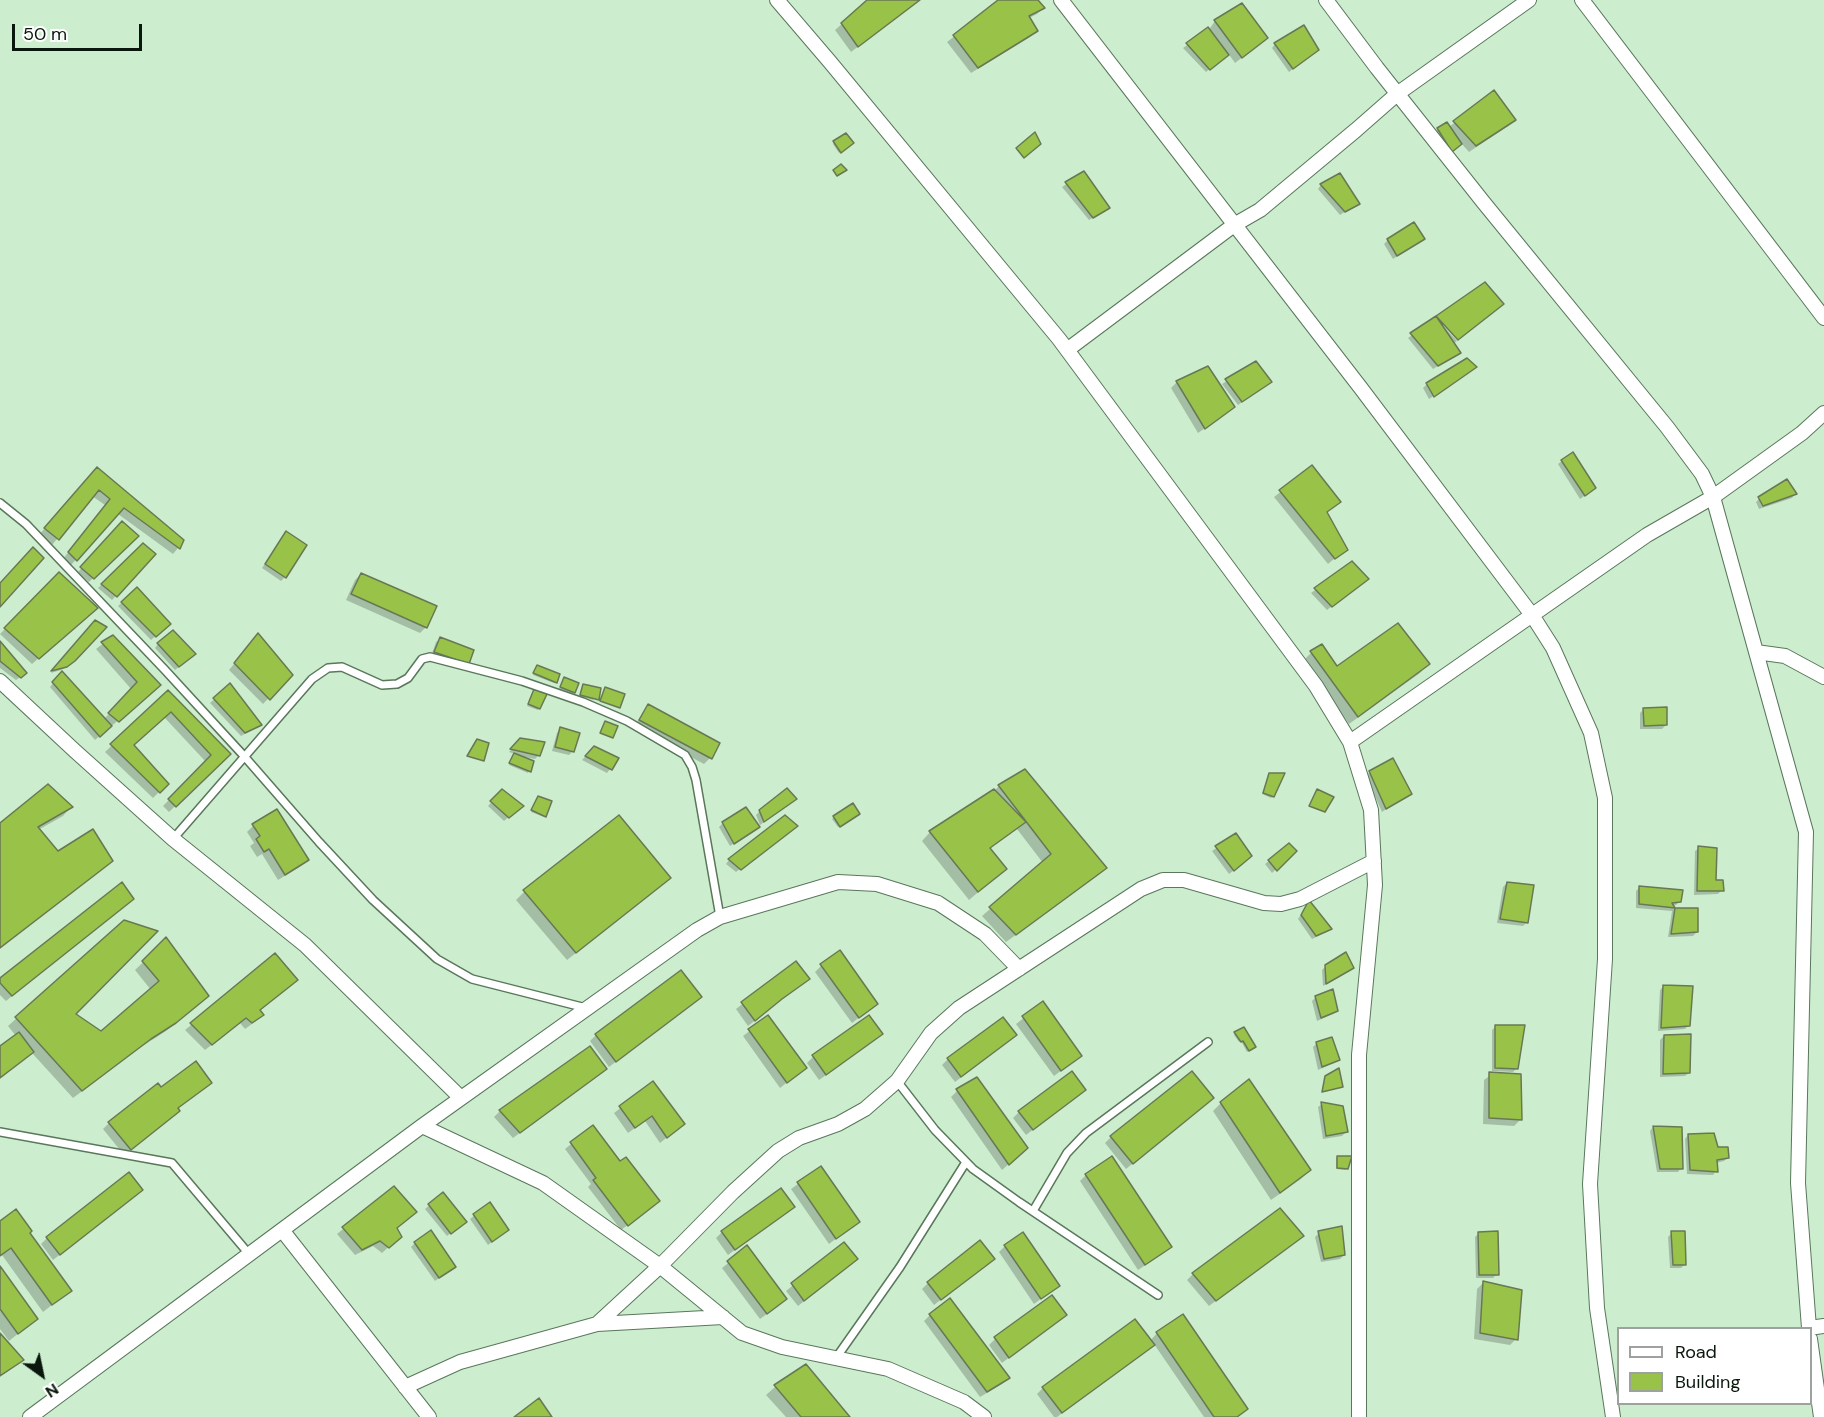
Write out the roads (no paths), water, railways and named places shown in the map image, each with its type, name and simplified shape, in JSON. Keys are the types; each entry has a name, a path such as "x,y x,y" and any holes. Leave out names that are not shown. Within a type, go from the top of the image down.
{"street":[{"path":"777,0 1067,350 1316,686 1350,742 1371,810 1375,885 1359,1055 1359,1417"},
{"path":"1061,0 1360,387 1532,615 1553,648 1591,733 1605,798 1605,959 1590,1184 1596,1308 1613,1417"},
{"path":"1326,0 1484,203 1667,427 1702,474 1713,497 1806,832 1798,1183 1809,1327"},
{"path":"1067,350 1234,225 1260,210 1397,94 1528,0"},
{"path":"1582,0 1824,318"},
{"path":"1350,742 1647,535 1713,497 1802,433 1824,413"},
{"path":"1756,652 1785,656 1824,677"},
{"path":"0,681 75,752 173,839 305,945 461,1098"},
{"path":"597,1324 778,1151 798,1138 838,1124 865,1109 897,1081 931,1034 959,1008 1141,889 1163,880 1184,880 1264,903 1281,904 1300,899 1374,861"},
{"path":"30,1417 422,1126 697,930 720,917 838,882 877,884 938,903 985,934 1019,969"},
{"path":"422,1126 543,1183 660,1266 742,1332 782,1347 888,1369 964,1402 984,1417"},
{"path":"282,1230 429,1417"},
{"path":"405,1387 460,1362 597,1324 723,1317"},
{"path":"1812,1353 1821,1417"}],"lane":[{"path":"0,503 26,524 244,756 373,900 437,958 472,980 589,1009"},
{"path":"173,839 312,679 328,668 342,667 382,685 397,684 408,678 422,658 430,657 522,681 583,702 627,721 684,755 692,767 696,780 720,917"},
{"path":"1033,1211 1068,1152 1086,1133 1208,1042"},
{"path":"897,1081 934,1130 966,1162 1033,1211 1158,1295"},
{"path":"0,1132 172,1162 249,1254"},
{"path":"836,1359 900,1267 966,1162"}]}
